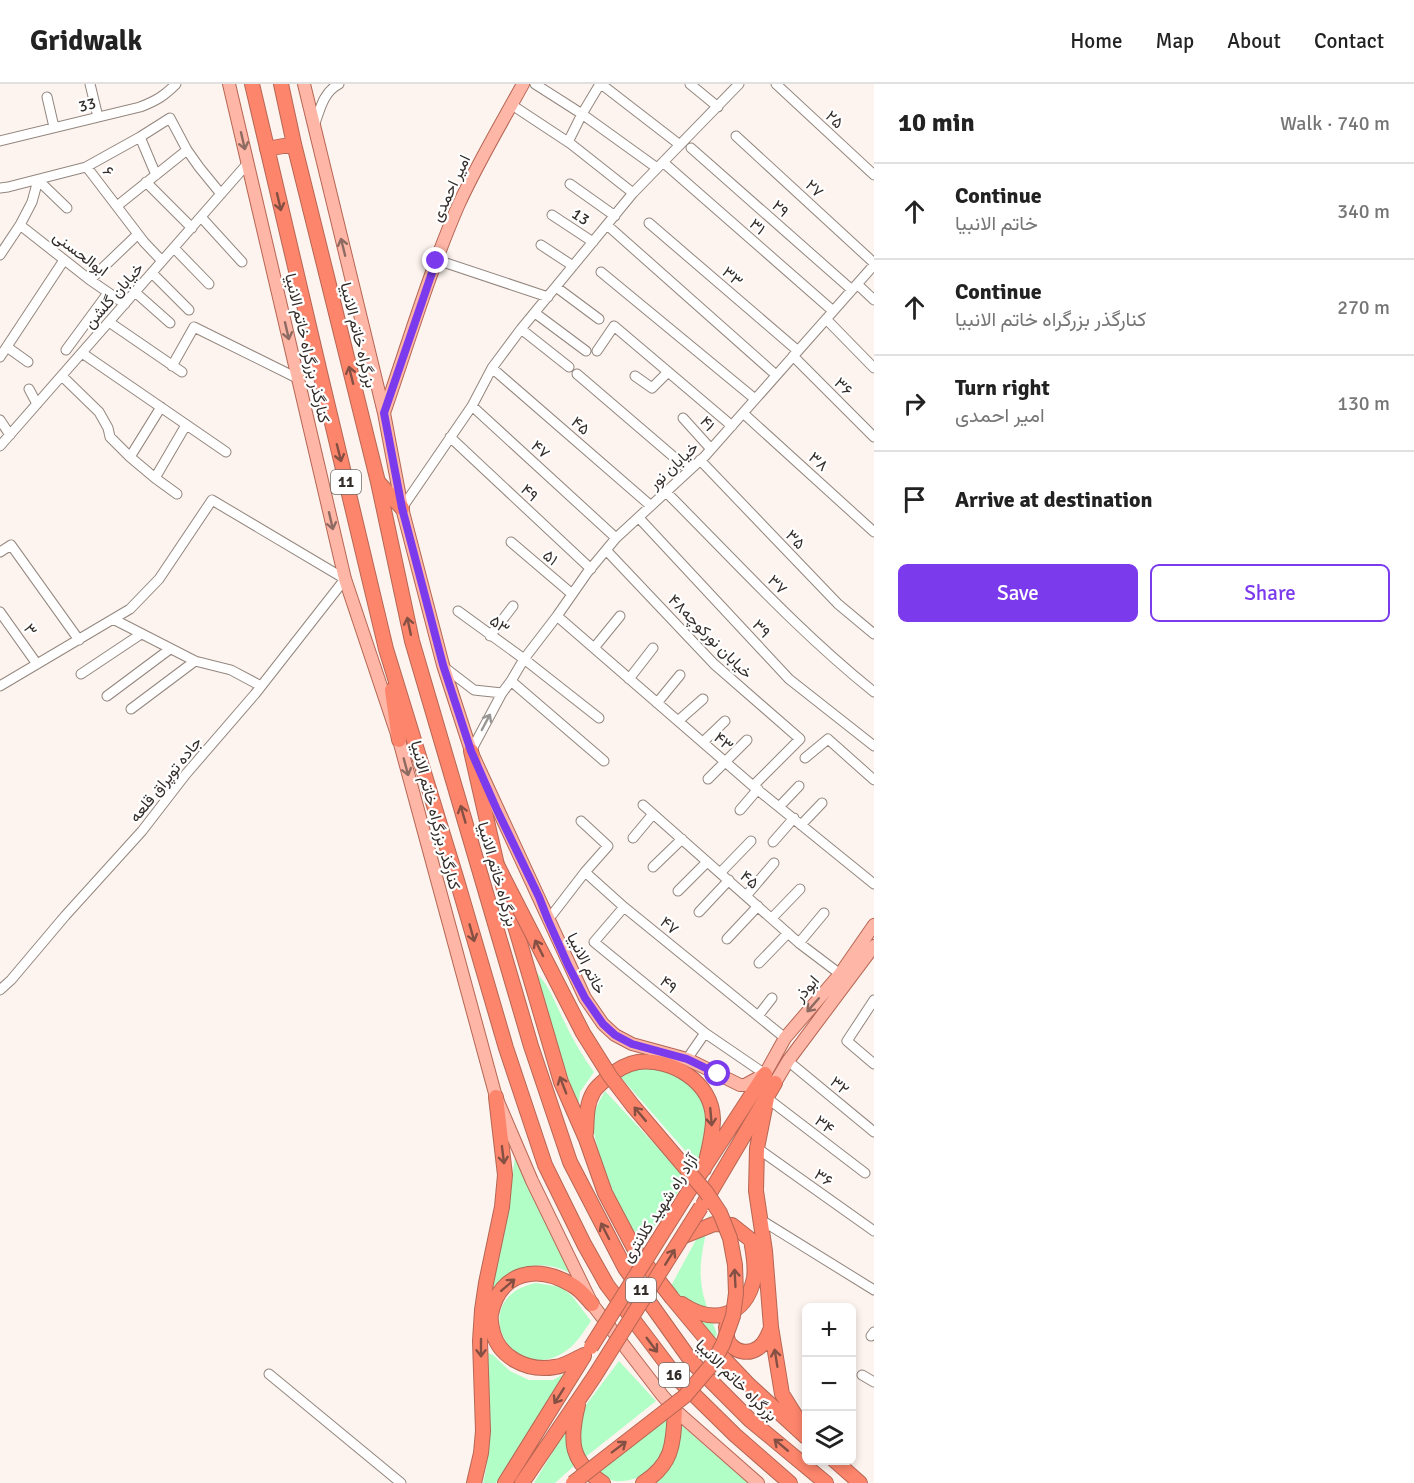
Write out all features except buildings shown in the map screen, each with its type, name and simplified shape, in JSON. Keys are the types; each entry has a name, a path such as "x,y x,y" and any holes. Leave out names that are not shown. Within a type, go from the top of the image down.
{"highway":[{"name":"11","path":"252,84 386,649 506,1048 545,1165 584,1244"},
{"name":"بزرگراه خاتم الانبیا","path":"281,84 378,482 412,641 531,1046 570,1162 625,1268 692,1362 750,1420 826,1483"},
{"path":"267,149 294,144"},
{"path":"378,482 402,508"},
{"path":"386,649 399,740"},
{"path":"471,751 497,865 561,1082 586,1139 605,1192 634,1250 672,1298 712,1346 749,1385 802,1433"},
{"path":"497,865 578,1023 610,1076 706,1192 720,1213 730,1238 735,1265 736,1293 733,1316 723,1344 713,1362 685,1396 573,1483"},
{"path":"586,1139 587,1110 593,1092 620,1068 637,1062 659,1063 684,1071 702,1088 710,1103 713,1119 704,1169"},
{"path":"770,1078 757,1148 756,1191 765,1251 771,1327 782,1394 802,1424"},
{"name":"آزاد راه شهید کلانتری","path":"505,1483 687,1194 770,1078"},
{"path":"474,1483 483,1431 480,1341 482,1310 502,1207 505,1175 496,1097"},
{"path":"522,1483 594,1377 684,1236 767,1098"},
{"path":"684,1236 714,1224 732,1225 751,1240 754,1277 747,1298 730,1313 726,1325 727,1338 731,1346 748,1352 759,1348 766,1340 771,1327"},
{"name":"16","path":"584,1244 607,1285 678,1379 735,1435 790,1483"},
{"path":"587,1351 555,1367 532,1368 519,1363 501,1349 493,1335 490,1317 497,1296 508,1282 525,1274 545,1273 560,1279 574,1286 592,1304"},
{"path":"672,1298 692,1311 710,1316 730,1313"},
{"path":"581,1395 572,1440 578,1459 591,1475 603,1483"},
{"path":"643,1483 659,1471 670,1454 675,1410"},
{"path":"839,1465 860,1483"}],"main road":[{"name":"کنارگذر بزرگراه خاتم الانبیا","path":"230,84 345,579 399,740 496,1097 532,1181 592,1304 675,1410 758,1483"},
{"path":"304,84 384,413 402,508 443,665 471,751"},
{"name":"امیر احمدی","path":"384,413 436,261 459,205 484,153 523,84"},
{"name":"خاتم الانبیا","path":"471,751 585,998 603,1024 615,1035 632,1044 687,1059 740,1085 770,1078"},
{"name":"ابوذر","path":"770,1078 785,1038 840,974 874,926"},
{"name":"ابوذر","path":"770,1078 788,1061 874,947"}],"street":[{"path":"90,84 98,117"},
{"path":"159,84 166,94"},
{"name":"33","path":"0,141 156,101 176,84"},
{"path":"314,128 325,96 339,84"},
{"name":"۳۱","path":"535,84 661,166 833,311"},
{"path":"568,142 600,84 680,144"},
{"path":"690,84 718,107"},
{"path":"402,508 472,406 492,368 521,329 633,193 739,84"},
{"name":"۲۵","path":"776,84 874,175"},
{"path":"47,97 54,127"},
{"path":"512,105 568,142 633,193"},
{"path":"86,167 170,118 187,150 221,194"},
{"name":"۲۷","path":"736,136 874,264"},
{"path":"140,137 156,174"},
{"name":"۲۹","path":"691,148 854,287"},
{"path":"117,206 187,150"},
{"name":"خیابان گلشن","path":"0,446 64,370 82,353 248,163"},
{"name":"۶","path":"0,188 8,188 86,167 162,261"},
{"path":"0,255 32,202 38,180 67,208"},
{"path":"146,183 192,228"},
{"path":"570,184 615,216"},
{"name":"13","path":"552,215 593,242"},
{"path":"201,217 242,261"},
{"name":"۳۳","path":"649,223 796,353"},
{"name":"ابوالحسنی","path":"20,225 90,280 125,303"},
{"path":"607,225 776,375"},
{"path":"90,280 138,234"},
{"path":"541,245 573,266"},
{"path":"174,248 209,284"},
{"path":"0,357 64,260"},
{"path":"436,261 548,297"},
{"name":"خیابان نور","path":"471,751 502,693 524,659 606,550 711,449 874,264"},
{"path":"601,272 756,399"},
{"path":"152,273 189,310"},
{"path":"556,287 599,319"},
{"path":"854,287 874,300"},
{"path":"135,292 170,324"},
{"path":"66,350 108,293"},
{"path":"535,313 586,351"},
{"path":"826,320 874,368"},
{"path":"109,322 182,372"},
{"path":"597,351 614,326 732,426"},
{"path":"172,366 194,327 299,379"},
{"path":"521,329 569,367"},
{"path":"7,347 28,362"},
{"path":"82,353 226,452"},
{"name":"۳۶","path":"796,353 874,437"},
{"name":"۴۵","path":"492,368 651,506"},
{"path":"64,370 99,411 110,437 130,457 177,494"},
{"path":"635,376 652,388 669,372"},
{"path":"577,374 690,470"},
{"path":"30,389 37,404"},
{"name":"۴۷","path":"472,406 616,538"},
{"path":"130,457 161,407"},
{"name":"۳۸","path":"743,413 874,532"},
{"name":"۴۱","path":"683,418 711,449"},
{"path":"0,420 10,435"},
{"path":"155,478 186,425"},
{"name":"۴۹","path":"450,437 591,569"},
{"name":"۳۵","path":"700,460 838,603 874,634"},
{"name":"۳۷","path":"666,492 807,634 874,692"},
{"path":"0,686 130,609 159,579 212,500 345,579"},
{"name":"۳۹","path":"639,518 789,679 874,746"},
{"name":"۵۱","path":"511,542 572,594"},
{"path":"0,552 11,546 79,640"},
{"name":"خیابان نورکوچه۴۸","path":"606,550 714,664 800,739 755,787"},
{"name":"جاده توپراق قلعه","path":"0,990 142,831 345,579"},
{"path":"490,636 513,606"},
{"name":"۵۳","path":"458,611 599,718"},
{"name":"۳","path":"0,612 37,664"},
{"path":"594,648 620,615"},
{"name":"۴۳","path":"557,616 755,787 874,884"},
{"path":"113,619 195,661 231,670 261,686"},
{"path":"81,674 141,634"},
{"path":"629,679 653,648"},
{"path":"107,696 170,649"},
{"path":"131,709 195,661"},
{"path":"444,667 474,690 502,693"},
{"path":"657,703 680,675"},
{"path":"511,681 604,761"},
{"path":"678,721 703,699"},
{"path":"703,742 725,721"},
{"path":"805,758 828,739 874,780"},
{"path":"708,779 747,740"},
{"path":"779,807 799,786"},
{"path":"740,810 755,787"},
{"path":"773,842 822,803"},
{"name":"۴۵","path":"643,805 799,943 840,974"},
{"path":"633,838 653,814"},
{"path":"548,920 608,846 581,821"},
{"path":"653,867 682,839"},
{"path":"720,873 751,841"},
{"path":"678,891 707,862"},
{"path":"746,896 774,863"},
{"name":"۴۷","path":"585,872 624,907 785,1038"},
{"path":"699,912 729,880"},
{"path":"772,918 800,889"},
{"path":"727,939 758,906"},
{"name":"۴۹","path":"624,907 594,942 705,1033 770,1078"},
{"path":"799,943 824,914"},
{"path":"759,963 788,933"},
{"path":"758,1016 772,998"},
{"path":"874,1000 847,1041 874,1064"},
{"path":"687,1059 705,1033"},
{"name":"۳۲","path":"788,1061 874,1132"},
{"name":"۳۴","path":"767,1098 865,1173"},
{"name":"۳۶","path":"757,1148 874,1231"},
{"path":"761,1220 874,1290"},
{"path":"269,1374 401,1483"},
{"path":"861,1375 874,1382"}],"green space":[{"path":"534,970 548,988 575,1042 594,1072 580,1092 578,1109"},
{"path":"661,1067 680,1076 690,1084 705,1111 708,1122 707,1132 696,1163 618,1074 627,1070"},
{"path":"605,1091 687,1179 643,1243 620,1206 604,1169 596,1142 593,1117"},
{"path":"515,1158 573,1275 549,1266 537,1265 525,1268 504,1279 488,1299 507,1206"},
{"path":"710,1214 701,1271 703,1294 717,1334 715,1338 671,1286"},
{"path":"536,1283 561,1287 572,1296 591,1321 571,1347 550,1359 531,1359 515,1352 504,1339 500,1322 502,1306 514,1292"},
{"path":"486,1352 493,1355 510,1371 529,1380 553,1380 569,1371 496,1483 483,1483 489,1434"},
{"path":"619,1361 656,1401 583,1459 577,1435 583,1409"},
{"path":"668,1416 668,1441 660,1460 648,1472 624,1481 606,1478 598,1473"},
{"path":"680,1424 748,1483 657,1483 672,1466"},
{"path":"566,1430 567,1449 575,1465 555,1483 534,1483"}],"route":[{"path":"436,261 384,413 402,508 443,665 471,751 568,965 585,998 603,1024 615,1035 632,1044 687,1059 718,1074"}]}
